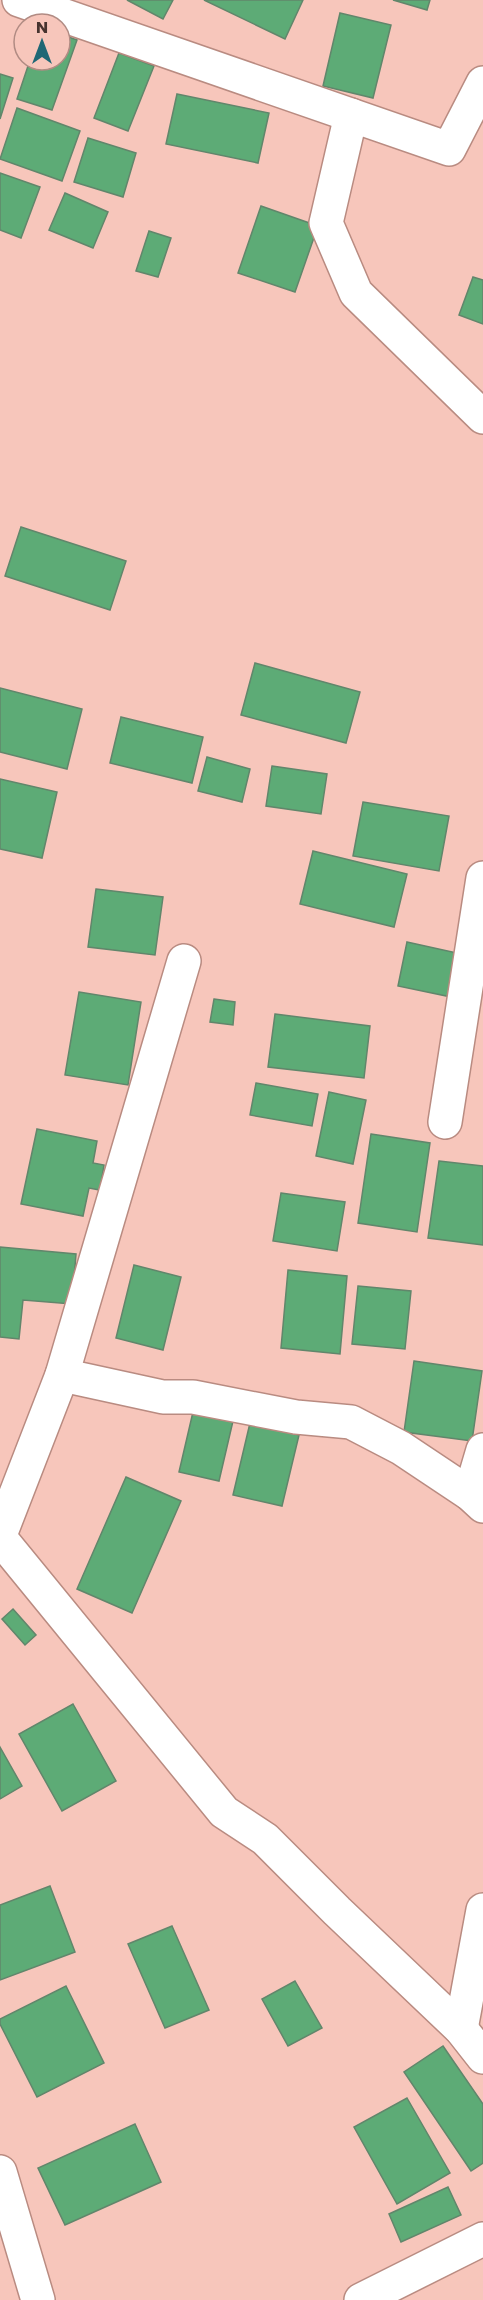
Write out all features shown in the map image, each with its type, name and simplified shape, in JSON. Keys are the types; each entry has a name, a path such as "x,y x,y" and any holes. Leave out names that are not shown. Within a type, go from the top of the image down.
{"street":[{"path":"19,0 449,149 483,83"},
{"path":"351,115 327,223 356,293 483,417"},
{"path":"445,1122 483,878"},
{"path":"184,961 62,1374 0,1537 224,1812 266,1839 337,1911 461,2029 483,2057"},
{"path":"62,1374 163,1396 193,1396 296,1417 351,1422 401,1448 476,1500 483,1450"},
{"path":"461,2029 483,1910"},
{"path":"0,2172 39,2300"},
{"path":"361,2300 483,2239"}],"building":[{"path":"127,0 173,0 163,19"},
{"path":"204,0 303,0 285,39"},
{"path":"393,0 430,0 427,10"},
{"path":"340,13 391,25 373,98 323,86"},
{"path":"72,38 77,40 72,54"},
{"path":"119,53 154,66 128,131 94,118"},
{"path":"26,72 66,72 52,110 17,99"},
{"path":"0,74 13,78 0,119"},
{"path":"177,94 269,113 258,163 166,144"},
{"path":"17,108 80,131 62,181 0,159"},
{"path":"88,138 136,153 123,197 74,182"},
{"path":"0,173 40,187 21,238 0,230"},
{"path":"65,193 108,212 93,248 49,230"},
{"path":"261,206 318,226 295,292 238,273"},
{"path":"149,231 171,238 158,277 136,271"},
{"path":"473,277 483,280 483,324 459,315"},
{"path":"21,527 126,561 110,610 5,576"},
{"path":"255,663 360,692 346,743 241,715"},
{"path":"0,688 82,709 67,769 0,752"},
{"path":"121,717 203,737 192,783 110,763"},
{"path":"207,757 250,769 242,802 198,791"},
{"path":"272,766 327,774 321,814 266,806"},
{"path":"0,779 57,792 42,858 0,849"},
{"path":"363,802 449,816 439,871 353,856"},
{"path":"313,851 407,874 394,927 300,904"},
{"path":"96,889 163,897 155,955 88,947"},
{"path":"407,942 466,955 456,998 398,986"},
{"path":"79,992 141,1002 128,1085 65,1075"},
{"path":"214,999 235,1002 233,1025 210,1022"},
{"path":"275,1014 370,1026 364,1078 268,1067"},
{"path":"256,1083 318,1094 312,1126 250,1115"},
{"path":"329,1092 366,1100 353,1164 316,1156"},
{"path":"37,1129 97,1141 93,1163 104,1165 100,1190 89,1188 83,1216 21,1204"},
{"path":"371,1134 430,1143 417,1232 358,1223"},
{"path":"439,1161 483,1166 483,1245 428,1238"},
{"path":"281,1193 345,1202 337,1251 273,1241"},
{"path":"0,1247 76,1254 72,1304 23,1300 19,1339 0,1337"},
{"path":"134,1265 181,1277 163,1350 116,1338"},
{"path":"288,1270 347,1276 340,1354 281,1348"},
{"path":"358,1286 411,1291 405,1349 352,1344"},
{"path":"414,1361 482,1371 472,1441 404,1432"},
{"path":"193,1412 233,1421 219,1481 179,1472"},
{"path":"250,1423 299,1435 282,1506 233,1495"},
{"path":"126,1477 181,1501 132,1613 77,1589"},
{"path":"13,1609 36,1635 25,1645 2,1619"},
{"path":"73,1704 116,1781 62,1811 19,1734"},
{"path":"0,1747 22,1786 0,1799"},
{"path":"50,1886 75,1952 0,1980 0,1905"},
{"path":"172,1926 209,2010 165,2028 128,1944"},
{"path":"295,1981 322,2028 288,2046 262,1999"},
{"path":"66,1986 104,2063 37,2097 0,2024 0,2019"},
{"path":"443,2046 483,2104 483,2163 471,2171 404,2072"},
{"path":"407,2098 450,2173 397,2204 354,2127"},
{"path":"135,2124 161,2182 65,2225 38,2168"},
{"path":"448,2187 461,2215 401,2242 389,2214"}]}
